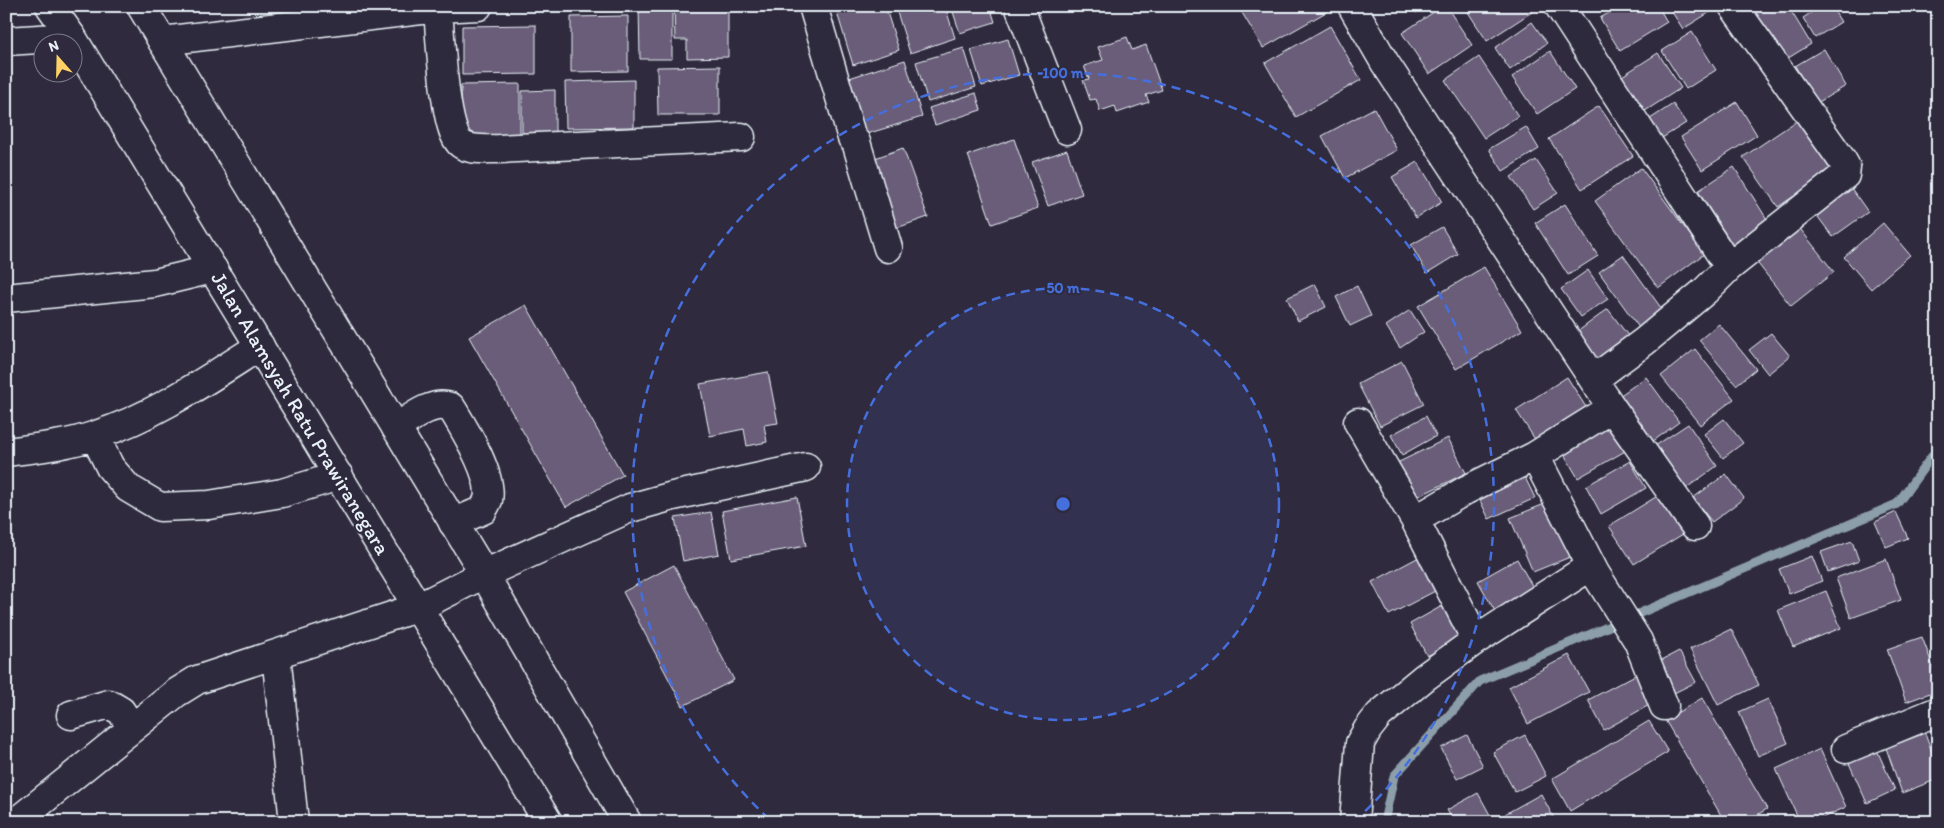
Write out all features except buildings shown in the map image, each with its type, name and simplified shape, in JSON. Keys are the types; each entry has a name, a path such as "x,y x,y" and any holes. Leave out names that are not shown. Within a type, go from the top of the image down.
{"main road":[{"name":"Jalan Alamsyah Ratu Prawiranegara","path":"50,6 68,32"},
{"path":"141,6 484,574 627,822"},
{"path":"162,41 268,17 478,6"},
{"path":"812,6 888,248"},
{"path":"1019,6 1066,130"},
{"path":"1352,6 1385,63 1612,408 1695,526"},
{"path":"1559,6 1730,267"},
{"path":"1594,379 1653,335 1705,292 1730,267 1843,178 1847,171 1842,160 1732,6"},
{"path":"438,7 448,112 455,137 459,143 468,148 499,149 741,137"},
{"path":"6,41 32,39"},
{"name":"Jalan Alamsyah Ratu Prawiranegara","path":"82,53 548,822"},
{"path":"6,298 155,282 213,269"},
{"path":"6,452 71,442 125,425 202,383 260,346"},
{"path":"396,428 414,416 433,407 445,404 451,407 471,440 486,476 488,498 483,510 453,523"},
{"path":"1416,520 1466,490 1535,456 1612,408"},
{"path":"1358,422 1416,520 1476,640"},
{"path":"95,436 110,467 128,488 160,507 209,505 282,493 339,476"},
{"path":"1535,456 1593,570 1638,641 1664,706"},
{"path":"16,822 176,693 197,680 419,607 484,574 630,508 673,496 806,467"},
{"path":"1354,822 1360,743 1379,715 1425,677 1476,640 1593,570"},
{"path":"276,655 294,822"},
{"path":"71,715 108,704 121,710 132,728"},
{"path":"1846,749 1938,711"}],"waterway":[{"path":"1384,822 1394,776 1480,681 1897,504 1938,448"}]}
